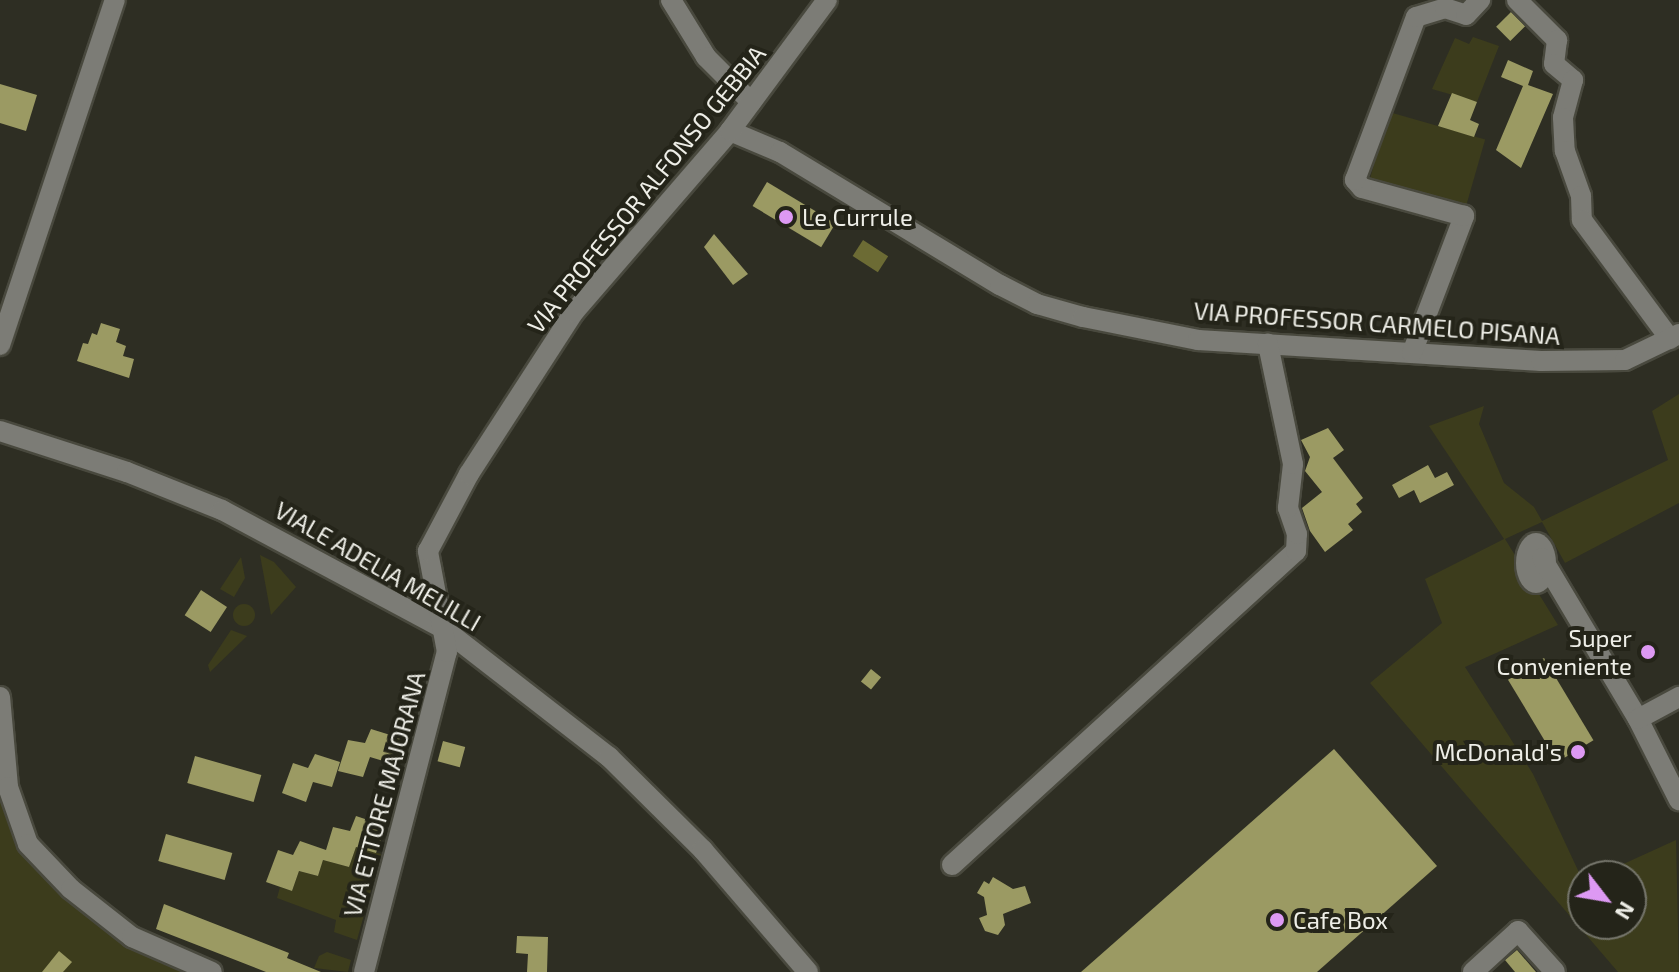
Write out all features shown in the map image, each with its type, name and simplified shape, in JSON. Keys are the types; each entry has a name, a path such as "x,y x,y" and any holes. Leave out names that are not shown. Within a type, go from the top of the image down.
{"street":[{"path":"0,345 115,0"},
{"path":"671,0 706,57 751,102"},
{"name":"VIA PROFESSOR ALFONSO GEBBIA","path":"444,629 434,604 428,551 469,474 574,312 730,131 827,0"},
{"path":"1412,353 1464,216 1362,188 1355,180 1416,17 1445,8 1466,15 1480,0"},
{"path":"1517,0 1557,40 1554,64 1573,80 1563,118 1565,151 1581,196 1582,220 1675,336"},
{"name":"VIA PROFESSOR CARMELO PISANA","path":"730,131 780,152 1037,304 1198,340 1605,362 1641,355 1675,336"},
{"path":"952,865 1296,551 1298,542 1288,508 1293,464 1268,344"},
{"name":"VIALE ADELIA MELILLI","path":"0,431 127,472 222,510 444,629 609,757 741,891 808,972"},
{"path":"1542,558 1638,719 1679,800"},
{"name":"VIA ETTORE MAJORANA","path":"364,972 447,652 444,629"},
{"path":"0,697 8,787 28,844 71,889 132,937 212,972"},
{"path":"1638,719 1679,697"},
{"path":"1474,972 1518,931 1555,972"}],"shaded area":[{"path":"1473,37 1499,46 1477,102 1432,89 1455,38 1469,44"},
{"path":"1389,112 1485,140 1465,210 1369,182"},
{"path":"863,240 888,256 878,272 853,256"},
{"path":"1679,394 1679,503 1565,563 1542,522 1505,539 1558,625 1465,667 1533,774 1573,860 1567,860 1567,913 1370,683 1442,623 1425,579 1504,539 1429,426 1484,406 1479,424 1504,483 1534,507 1542,521 1668,460 1652,411"},
{"path":"260,555 274,562 296,587 271,615"},
{"path":"241,557 245,578 234,597 220,589"},
{"path":"240,604 248,604 255,615 248,626 240,626 233,619 233,611"},
{"path":"231,630 247,636 210,672 208,665"},
{"path":"0,781 28,857 190,972 0,972"},
{"path":"1676,840 1679,972 1618,972 1591,940 1647,940 1647,860 1632,860"},
{"path":"356,847 381,854 357,940 334,932 336,920 277,898 280,887 292,891 299,871 318,876 323,860 349,867"},
{"path":"327,952 351,960 348,972 314,968 319,956"}],"building":[{"path":"1511,12 1525,26 1510,41 1496,27"},
{"path":"1508,60 1533,71 1528,85 1553,94 1521,168 1496,150 1523,86 1501,77"},
{"path":"0,84 37,95 26,131 0,123"},
{"path":"1452,93 1477,102 1470,120 1479,124 1474,137 1438,126"},
{"path":"767,182 836,223 821,247 753,206"},
{"path":"714,234 748,274 733,285 704,247"},
{"path":"101,323 120,329 116,342 126,346 123,356 134,359 129,378 77,361 83,343 88,344 92,333 97,335"},
{"path":"1328,428 1344,450 1333,458 1363,498 1356,504 1362,512 1348,524 1353,530 1325,552 1310,531 1302,508 1322,492 1305,471 1310,457 1301,440"},
{"path":"1428,465 1435,478 1447,472 1454,485 1420,503 1414,490 1399,498 1392,485"},
{"path":"201,590 227,607 211,632 185,615"},
{"path":"1544,658 1593,740 1557,762 1508,680"},
{"path":"871,669 881,677 871,690 861,681"},
{"path":"371,729 400,738 390,763 370,757 363,777 338,771 348,740 365,743"},
{"path":"443,741 465,747 460,767 438,761"},
{"path":"1334,749 1437,866 1317,972 1081,972"},
{"path":"315,754 340,762 332,787 313,782 306,802 282,793 293,763 308,768"},
{"path":"195,756 261,775 254,802 187,783"},
{"path":"356,816 386,826 376,853 356,847 349,867 323,860 318,876 299,871 292,891 266,882 278,850 293,855 300,841 326,850 333,827 350,831"},
{"path":"166,834 232,853 225,880 158,861"},
{"path":"993,877 1013,889 1025,886 1031,903 1003,914 1005,925 998,935 985,931 979,918 987,915 984,897 977,893 984,881 989,884"},
{"path":"164,904 289,953 287,958 321,972 266,972 156,929"},
{"path":"517,936 548,937 547,972 527,972 528,954 516,953"},
{"path":"1517,950 1536,972 1515,972 1505,960"},
{"path":"59,951 72,962 63,972 42,972"}],"place":[{"name":"Le Currule","path":"786,217"},
{"name":"Super Conveniente","path":"1648,652"},
{"name":"McDonald's","path":"1578,752"},
{"name":"Cafe Box","path":"1277,920"}]}
